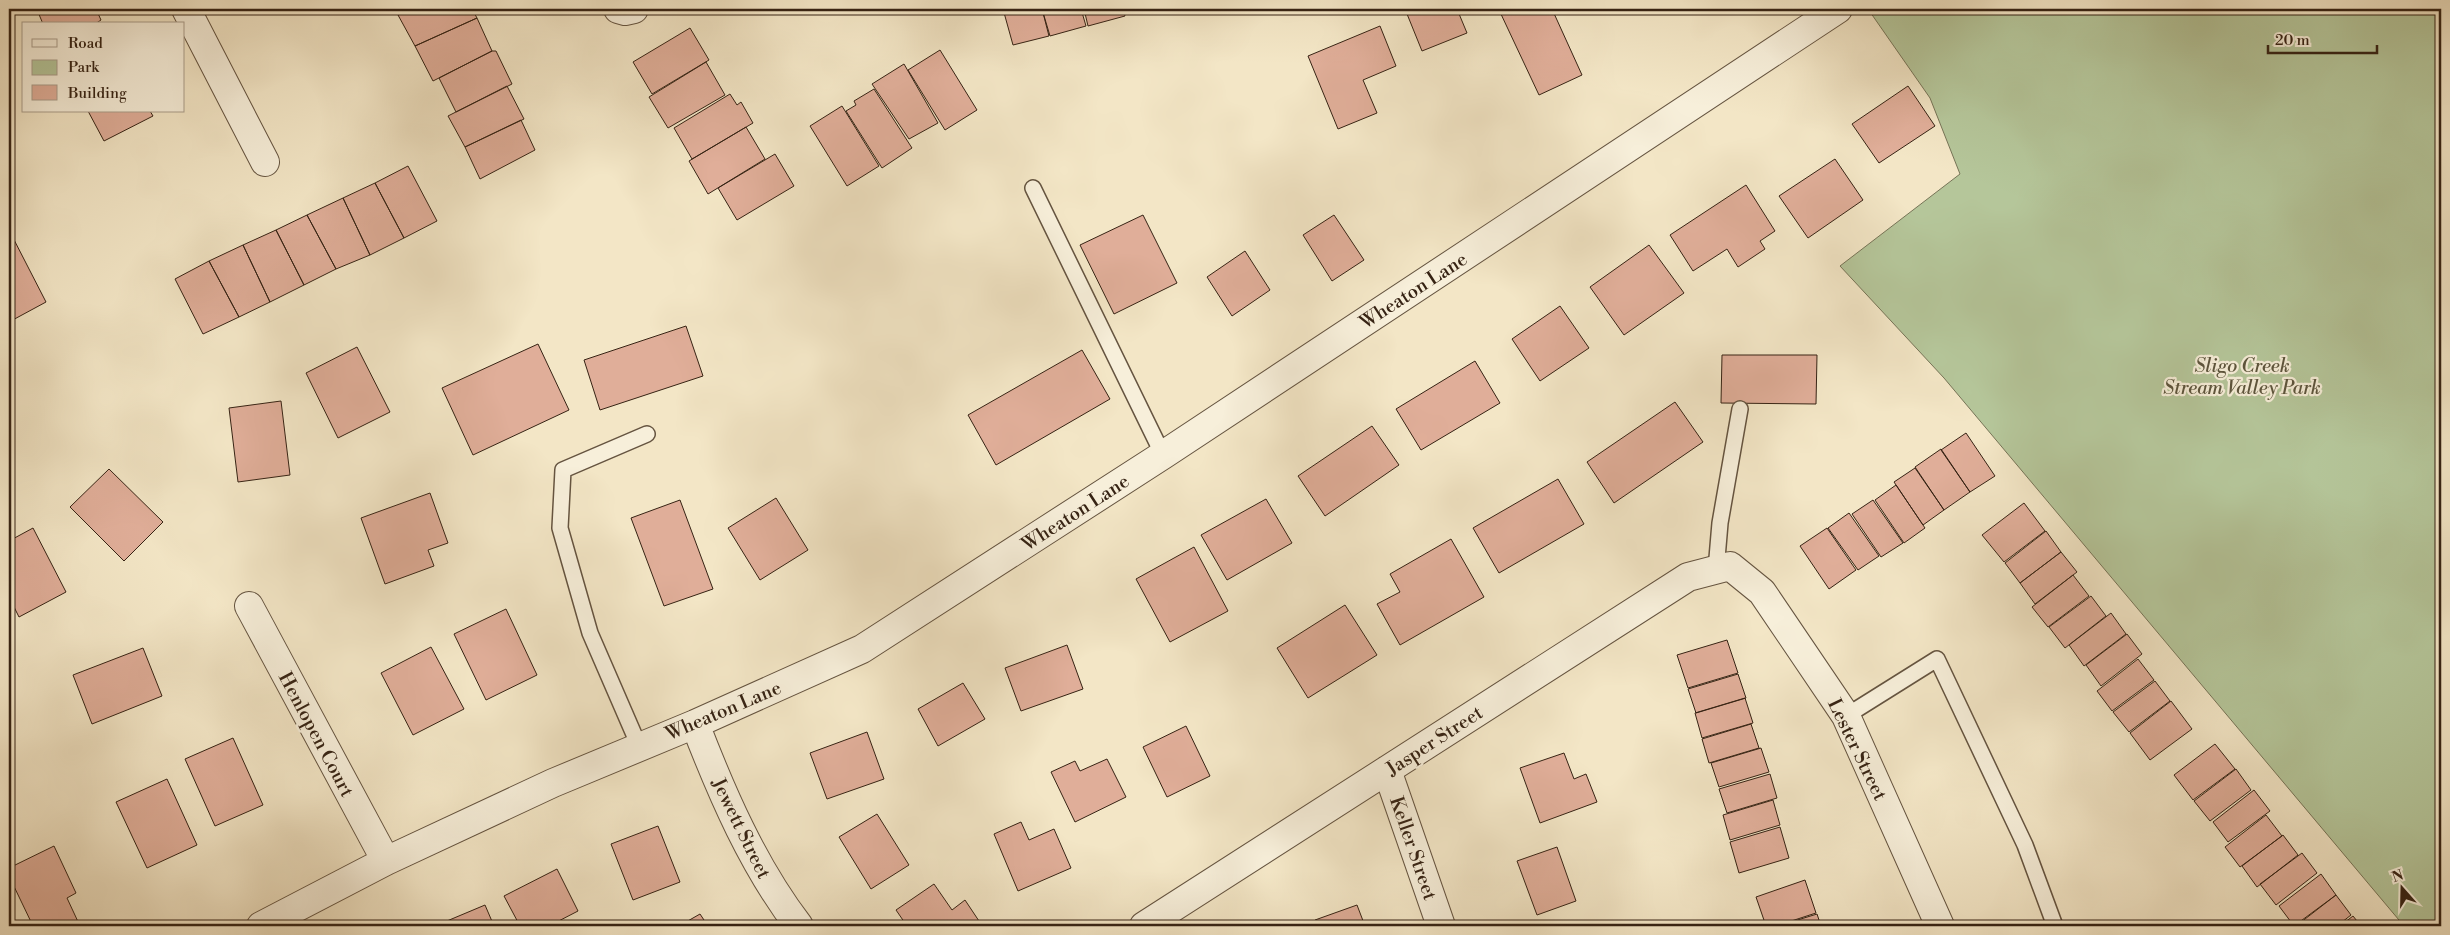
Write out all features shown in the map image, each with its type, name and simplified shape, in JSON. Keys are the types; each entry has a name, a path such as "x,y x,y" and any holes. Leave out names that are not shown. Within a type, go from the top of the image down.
{"street":[{"path":"186,9 265,162"},
{"path":"618,9 625,11 634,9"},
{"name":"Wheaton Lane","path":"262,926 386,862 553,783 695,724 862,649 1163,456 1838,9"},
{"name":"Lester Street","path":"1723,568 1762,592 1846,716 1940,926"},
{"name":"Jasper Street","path":"1144,926 1688,577 1723,568"},
{"name":"Henlopen Court","path":"249,606 386,862"},
{"name":"Jewett Street","path":"695,724 732,814 779,900 799,926"},
{"name":"Keller Street","path":"1387,770 1441,926"}],"lane":[{"path":"1033,188 1163,456"},
{"path":"1723,568 1720,523 1740,409"},
{"path":"639,746 590,633 560,528 563,470 647,434"},
{"path":"1846,716 1937,659 2025,845 2055,926"}],"green space":[{"name":"Sligo Creek Stream Valley Park","path":"1868,9 2441,9 2441,926 2404,926 1944,378 1840,266 1960,174 1930,98"}],"building":[{"path":"44,9 96,9 101,20 98,22 42,22 38,12"},
{"path":"395,9 411,9 398,15"},
{"path":"411,9 472,9 477,18 415,46 398,15"},
{"path":"1003,9 1042,9 1049,36 1013,45"},
{"path":"1042,9 1081,9 1086,26 1050,36"},
{"path":"1084,9 1123,9 1125,16 1088,26"},
{"path":"1405,9 1457,9 1467,33 1422,51"},
{"path":"1507,9 1552,9 1582,75 1539,95 1500,12"},
{"path":"477,18 492,51 433,81 415,46"},
{"path":"1380,26 1396,66 1363,80 1377,113 1338,129 1308,56"},
{"path":"690,28 709,60 652,94 633,62"},
{"path":"940,50 977,110 945,130 908,70"},
{"path":"492,51 496,51 512,84 456,112 439,78"},
{"path":"706,62 725,95 668,128 649,97"},
{"path":"904,64 938,123 909,139 872,84"},
{"path":"507,86 524,119 465,147 448,116"},
{"path":"1908,86 1935,126 1879,163 1852,124"},
{"path":"874,89 912,148 882,168 846,111 856,105 854,101"},
{"path":"730,94 737,105 741,102 753,123 692,159 674,128"},
{"path":"842,106 879,166 847,186 810,126"},
{"path":"89,112 151,112 153,116 104,141"},
{"path":"521,120 535,150 480,179 465,147"},
{"path":"746,127 765,159 708,194 689,161"},
{"path":"775,154 794,186 737,220 718,188"},
{"path":"1835,159 1863,200 1808,238 1779,196"},
{"path":"408,166 437,221 404,238 375,183"},
{"path":"375,183 404,238 370,255 343,198"},
{"path":"1746,185 1775,231 1760,241 1765,249 1738,267 1727,249 1693,271 1670,235"},
{"path":"343,198 370,255 336,269 307,215"},
{"path":"307,215 336,269 304,285 276,230"},
{"path":"1143,215 1177,283 1114,314 1080,245"},
{"path":"1334,215 1364,260 1332,281 1303,235"},
{"path":"9,230 46,302 9,322"},
{"path":"276,230 304,285 270,302 243,245"},
{"path":"243,245 270,302 239,317 209,261"},
{"path":"1649,245 1684,293 1624,335 1590,287"},
{"path":"1245,251 1270,290 1232,316 1207,277"},
{"path":"209,261 239,317 203,334 175,279"},
{"path":"1560,306 1589,348 1540,381 1512,339"},
{"path":"686,326 703,376 600,410 584,360"},
{"path":"538,344 569,410 473,455 442,388"},
{"path":"357,347 390,412 338,438 306,373"},
{"path":"1082,350 1110,399 996,465 968,415"},
{"path":"1722,355 1817,355 1816,404 1721,403"},
{"path":"1475,361 1500,403 1421,450 1396,409"},
{"path":"281,401 290,475 238,482 229,408"},
{"path":"1675,402 1703,442 1614,503 1587,462"},
{"path":"1372,426 1399,465 1325,516 1298,476"},
{"path":"1966,433 1995,476 1970,492 1941,450"},
{"path":"1941,449 1970,492 1944,510 1915,467"},
{"path":"1915,468 1944,510 1923,525 1894,482"},
{"path":"109,469 163,522 124,561 70,507"},
{"path":"1558,479 1584,524 1499,573 1473,528"},
{"path":"1896,485 1925,528 1904,543 1875,500"},
{"path":"430,493 448,543 428,550 434,566 385,584 361,518"},
{"path":"776,498 808,550 760,580 728,528"},
{"path":"1266,499 1292,543 1227,580 1201,535"},
{"path":"680,500 713,589 664,606 631,518"},
{"path":"1873,500 1903,543 1881,557 1852,514"},
{"path":"2024,503 2045,531 2004,562 1982,535"},
{"path":"1849,513 1879,556 1858,570 1828,528"},
{"path":"33,528 66,592 19,617 9,597 9,541"},
{"path":"1827,528 1856,570 1829,589 1800,546"},
{"path":"2046,531 2061,552 2020,583 2005,563"},
{"path":"1451,539 1484,597 1400,645 1377,604 1400,592 1390,574"},
{"path":"1194,547 1228,611 1170,642 1136,579"},
{"path":"2061,552 2077,572 2035,604 2020,583"},
{"path":"2073,575 2089,596 2048,627 2032,607"},
{"path":"2091,596 2106,616 2065,648 2049,627"},
{"path":"1345,605 1377,655 1308,698 1277,648"},
{"path":"506,609 537,675 486,700 454,634"},
{"path":"2111,613 2126,634 2084,666 2069,645"},
{"path":"2127,634 2142,654 2101,686 2086,665"},
{"path":"1727,640 1738,673 1688,688 1677,655"},
{"path":"1067,645 1083,689 1021,711 1005,668"},
{"path":"431,647 464,709 413,735 381,673"},
{"path":"143,648 162,696 92,724 73,675"},
{"path":"2138,659 2154,680 2112,711 2097,691"},
{"path":"1738,674 1746,698 1696,713 1688,689"},
{"path":"2155,681 2170,701 2129,732 2113,712"},
{"path":"963,683 985,719 938,746 918,709"},
{"path":"1745,698 1753,723 1702,738 1695,713"},
{"path":"2171,701 2192,729 2150,760 2130,733"},
{"path":"1751,724 1759,748 1709,763 1702,739"},
{"path":"1186,726 1210,776 1167,797 1143,747"},
{"path":"867,732 884,779 827,799 810,753"},
{"path":"233,738 263,805 215,826 185,759"},
{"path":"2215,744 2235,769 2193,800 2174,775"},
{"path":"1761,748 1769,772 1719,787 1711,763"},
{"path":"1564,753 1574,779 1586,774 1597,802 1540,823 1520,768"},
{"path":"1107,759 1126,797 1075,822 1051,772 1075,761 1080,771"},
{"path":"2236,769 2251,790 2210,821 2194,801"},
{"path":"1770,774 1777,798 1727,813 1719,789"},
{"path":"167,779 197,845 147,868 116,802"},
{"path":"2254,790 2270,811 2228,842 2213,822"},
{"path":"1773,800 1780,825 1730,840 1723,815"},
{"path":"877,814 909,865 871,889 839,837"},
{"path":"2266,815 2282,836 2240,867 2225,847"},
{"path":"1021,822 1029,840 1054,829 1071,868 1018,891 994,834"},
{"path":"658,826 680,882 633,900 611,844"},
{"path":"1780,827 1789,858 1739,873 1730,842"},
{"path":"2283,835 2298,855 2257,887 2242,866"},
{"path":"54,846 76,893 67,898 80,926 33,926 9,876 9,868"},
{"path":"1557,847 1576,901 1537,915 1517,861"},
{"path":"2302,853 2317,873 2276,905 2260,884"},
{"path":"557,869 578,911 549,926 520,926 504,896"},
{"path":"2321,874 2336,895 2294,926 2279,906"},
{"path":"1805,880 1816,913 1776,926 1766,926 1756,897"},
{"path":"934,884 952,910 965,900 981,924 978,926 907,926 896,910"},
{"path":"2336,895 2351,915 2337,926 2296,926"},
{"path":"485,905 494,926 435,926"},
{"path":"1357,905 1365,926 1318,926 1315,920"},
{"path":"700,914 708,926 679,926"},
{"path":"1817,914 1821,926 1778,926"},
{"path":"2353,916 2361,926 2340,926"}]}
